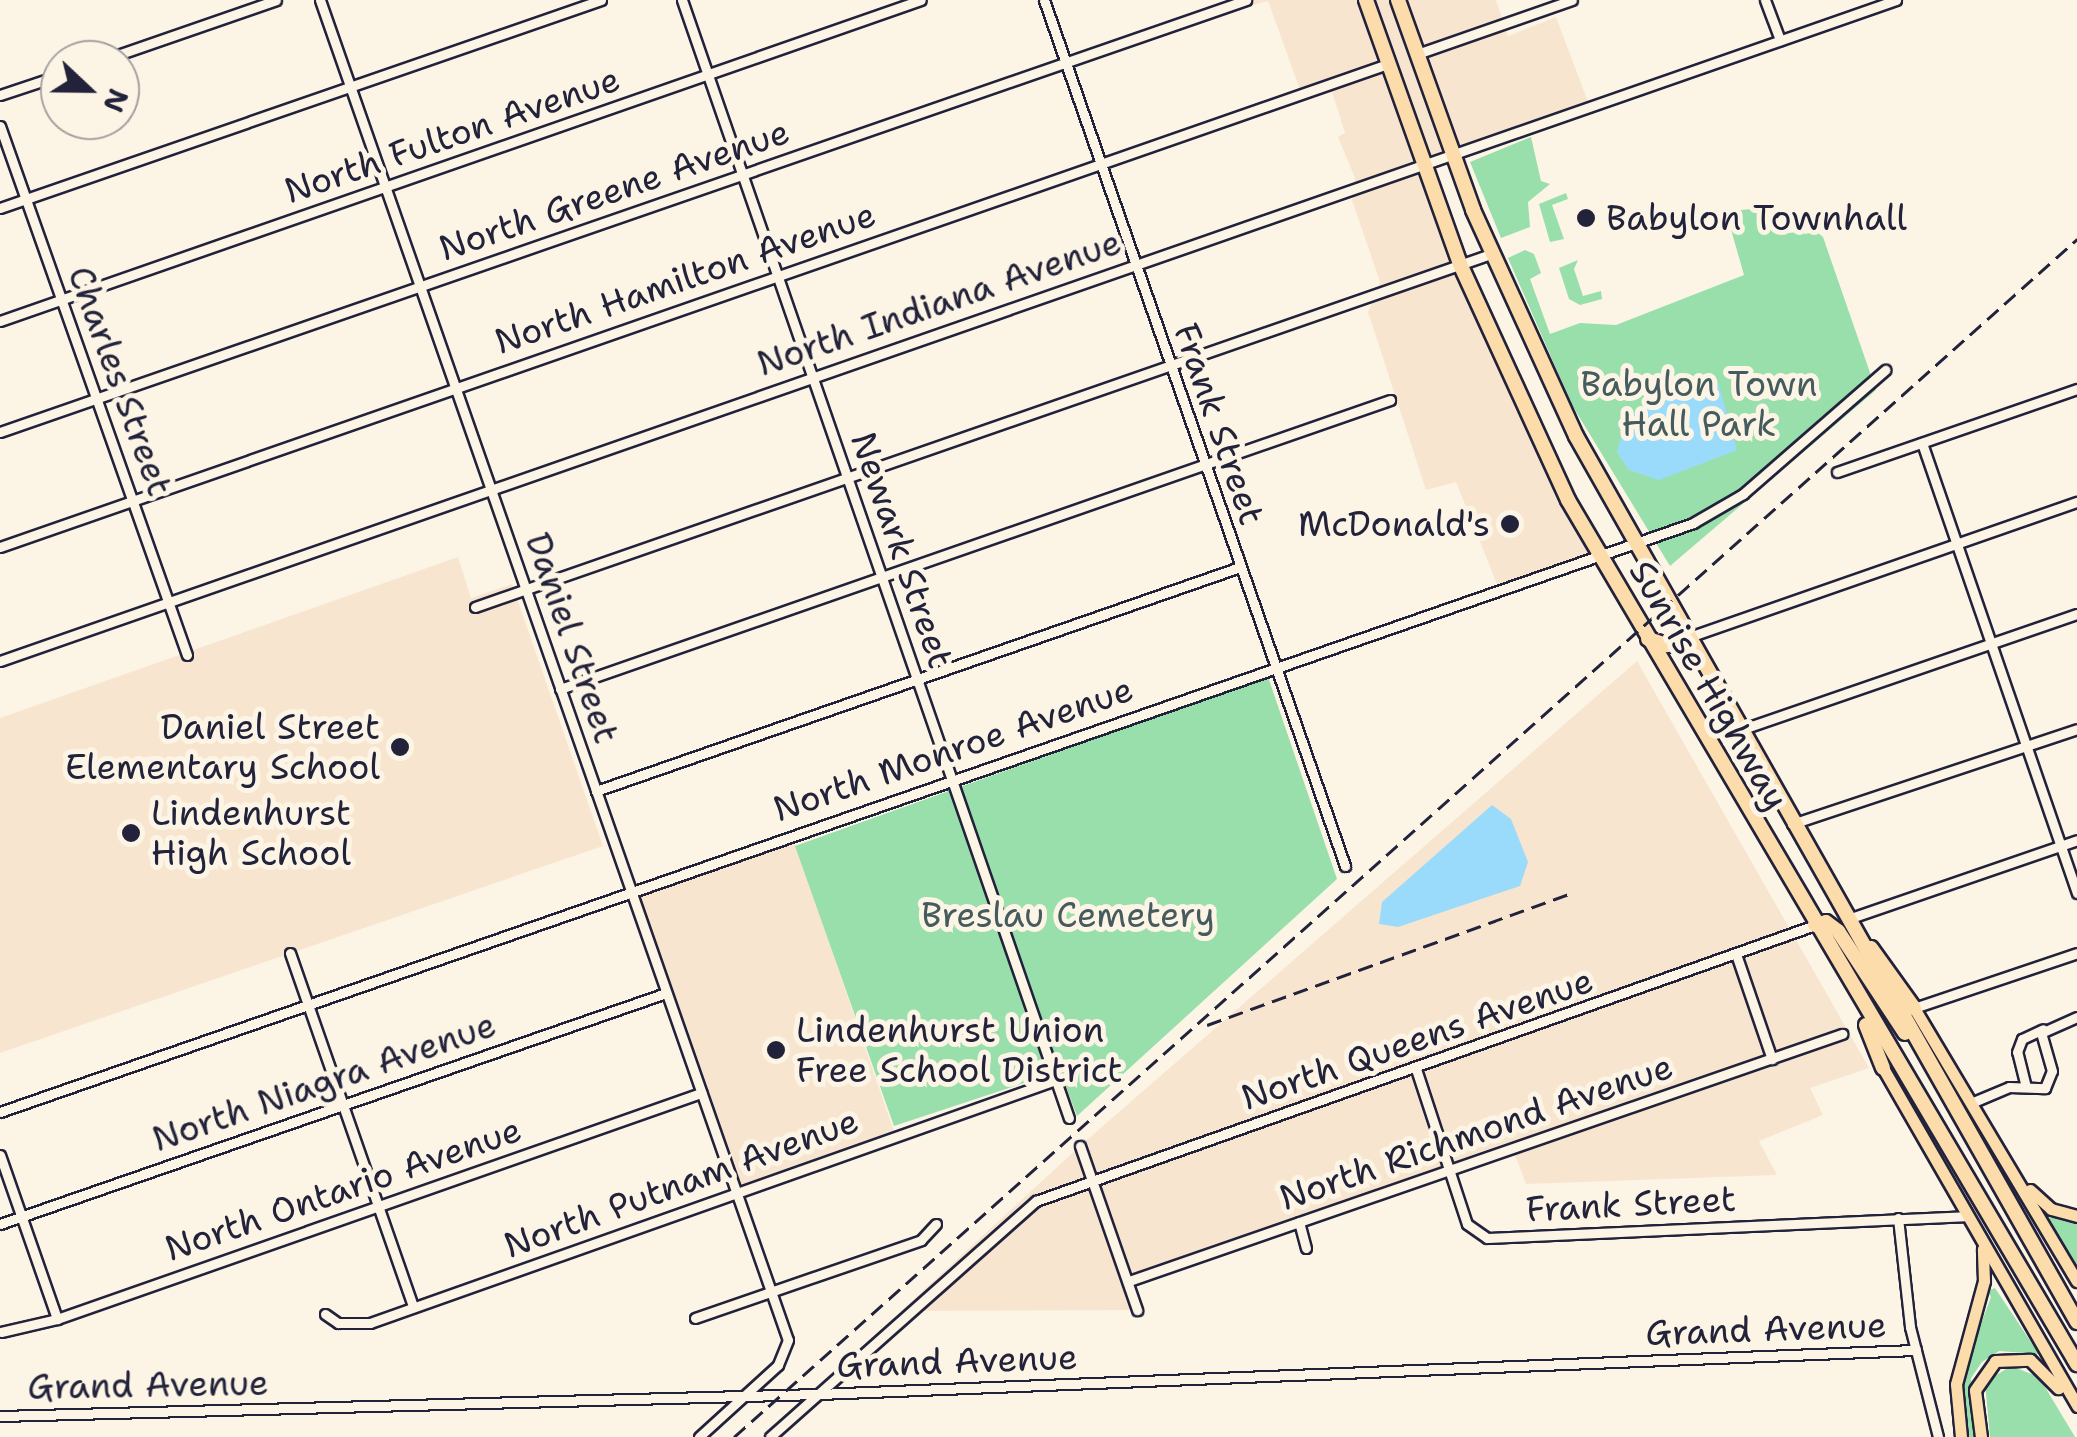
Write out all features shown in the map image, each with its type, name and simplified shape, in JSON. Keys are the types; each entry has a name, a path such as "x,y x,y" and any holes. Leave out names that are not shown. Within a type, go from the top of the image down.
{"highway":[{"name":"Sunrise Highway","path":"1366,0 1460,264 1528,421 1598,555 2077,1364"},
{"name":"Sunrise Highway","path":"1398,0 1491,254 1568,421 1792,824 2077,1322"},
{"path":"1647,638 1667,644 1688,637"},
{"path":"1848,919 1914,1008"},
{"path":"1815,925 1826,922 1838,930 1886,1010 1925,1056"},
{"path":"1853,991 1883,1068"}],"main road":[{"path":"1914,1008 1970,1103 2034,1196 2077,1216"},
{"path":"1883,1068 2077,1410"},
{"path":"1983,1123 2077,1281"},
{"path":"1961,1437 1956,1384 1983,1287 1982,1244"},
{"path":"1981,1437 1976,1385 1986,1368 2006,1357 2043,1368 2077,1410"}],"street":[{"path":"140,47 276,0"},
{"name":"Daniel Street","path":"320,0 788,1346 748,1394"},
{"path":"0,208 601,0"},
{"name":"Newark Street","path":"682,0 1070,1118"},
{"name":"North Fulton Avenue","path":"0,321 922,0"},
{"name":"Frank Street","path":"1044,0 1344,866"},
{"name":"North Greene Avenue","path":"0,432 1246,0"},
{"path":"1417,54 1572,0"},
{"path":"1765,0 1780,40"},
{"name":"North Indiana Avenue","path":"0,661 1896,0"},
{"name":"North Hamilton Avenue","path":"0,547 1388,64"},
{"path":"0,96 40,82"},
{"name":"Charles Street","path":"0,126 124,489 134,500 187,655"},
{"path":"475,607 1491,254"},
{"name":"North Monroe Avenue","path":"0,1112 1634,542 1734,502 1885,370"},
{"path":"1836,472 2077,390"},
{"path":"560,689 1390,400"},
{"path":"1922,444 2077,894"},
{"path":"1688,637 2077,502"},
{"path":"596,791 1240,566"},
{"path":"1740,730 2077,614"},
{"path":"1792,824 2077,728"},
{"path":"1848,919 2077,840"},
{"name":"North Queens Avenue","path":"819,1394 1036,1201 1737,957 1815,925"},
{"path":"290,952 414,1307"},
{"path":"1914,1008 2077,952"},
{"path":"1737,957 1772,1059"},
{"name":"North Niagra Avenue","path":"0,1224 666,992"},
{"path":"2026,1086 2017,1052 2022,1039 2077,1017"},
{"path":"1970,1103 2026,1086 2040,1089 2050,1081 2045,1028"},
{"name":"North Richmond Avenue","path":"1129,1282 1842,1034"},
{"name":"Frank Street","path":"1416,1069 1468,1224 1492,1239 1965,1216"},
{"name":"North Putnam Avenue","path":"325,1314 338,1322 370,1322 1056,1080"},
{"name":"North Ontario Avenue","path":"1,1332 57,1319 701,1093"},
{"path":"1080,1146 1138,1310"},
{"path":"0,1155 57,1319"},
{"path":"1898,1218 1916,1350 1938,1437"},
{"path":"1299,1222 1306,1248"},
{"path":"696,1318 921,1240 936,1224"},
{"name":"Grand Avenue","path":"0,1416 819,1394 1916,1350"},
{"path":"699,1437 748,1394"},
{"path":"770,1437 819,1394"}],"shaded area":[{"path":"1248,0 1496,0 1508,36 1556,17 1590,107 1423,166 1598,555 1499,589 1456,482 1426,490 1368,312 1380,282 1352,200 1355,178 1338,137 1345,133 1332,92 1304,101 1268,1 1250,6"},
{"path":"458,557 471,598 512,584 603,846 0,1053 0,718"},
{"path":"1637,661 1869,1068 1810,1088 1823,1115 1759,1141 1777,1175 1526,1184 1510,1142 1122,1278 1137,1310 901,1311 1080,1146"},
{"name":"Lindenhurst Union Free School District","path":"792,835 896,1136 735,1191 631,890"}],"green space":[{"path":"1531,137 1541,181 1550,184 1528,202 1530,227 1501,238 1470,162"},
{"path":"1566,193 1568,199 1552,205 1564,239 1550,242 1539,204"},
{"name":"Babylon Town Hall Park","path":"1766,207 1794,213 1823,237 1876,390 1670,566 1572,405 1508,258 1525,250 1534,254 1541,273 1530,279 1550,334 1580,323 1616,325 1744,275 1726,212"},
{"path":"1578,260 1574,269 1583,296 1601,291 1602,299 1580,305 1569,299 1559,268"},
{"name":"Breslau Cemetery","path":"1268,677 1337,879 1077,1116 1060,1071 894,1126 795,846"},
{"path":"2056,1217 2077,1223 2077,1266 2046,1219"},
{"path":"1995,1288 2039,1354 1999,1351 1982,1362 1971,1378 1974,1437 1967,1437 1963,1372 1991,1297 1987,1291"},
{"path":"2011,1366 2039,1377 2075,1437 1990,1437 1985,1382"}],"water":[{"path":"1718,382 1737,450 1659,480 1629,470 1617,452 1627,415"},
{"path":"1492,805 1511,819 1528,862 1520,886 1398,927 1379,924 1382,902"}],"railway":[{"path":"734,1437 2077,239"},
{"path":"1207,1025 1571,893"}],"place":[{"name":"Babylon Townhall","path":"1586,218"},
{"name":"McDonald's","path":"1510,524"},
{"name":"Daniel Street Elementary School","path":"400,747"},
{"name":"Lindenhurst High School","path":"131,833"},
{"name":"Lindenhurst Union Free School District","path":"776,1050"}]}
